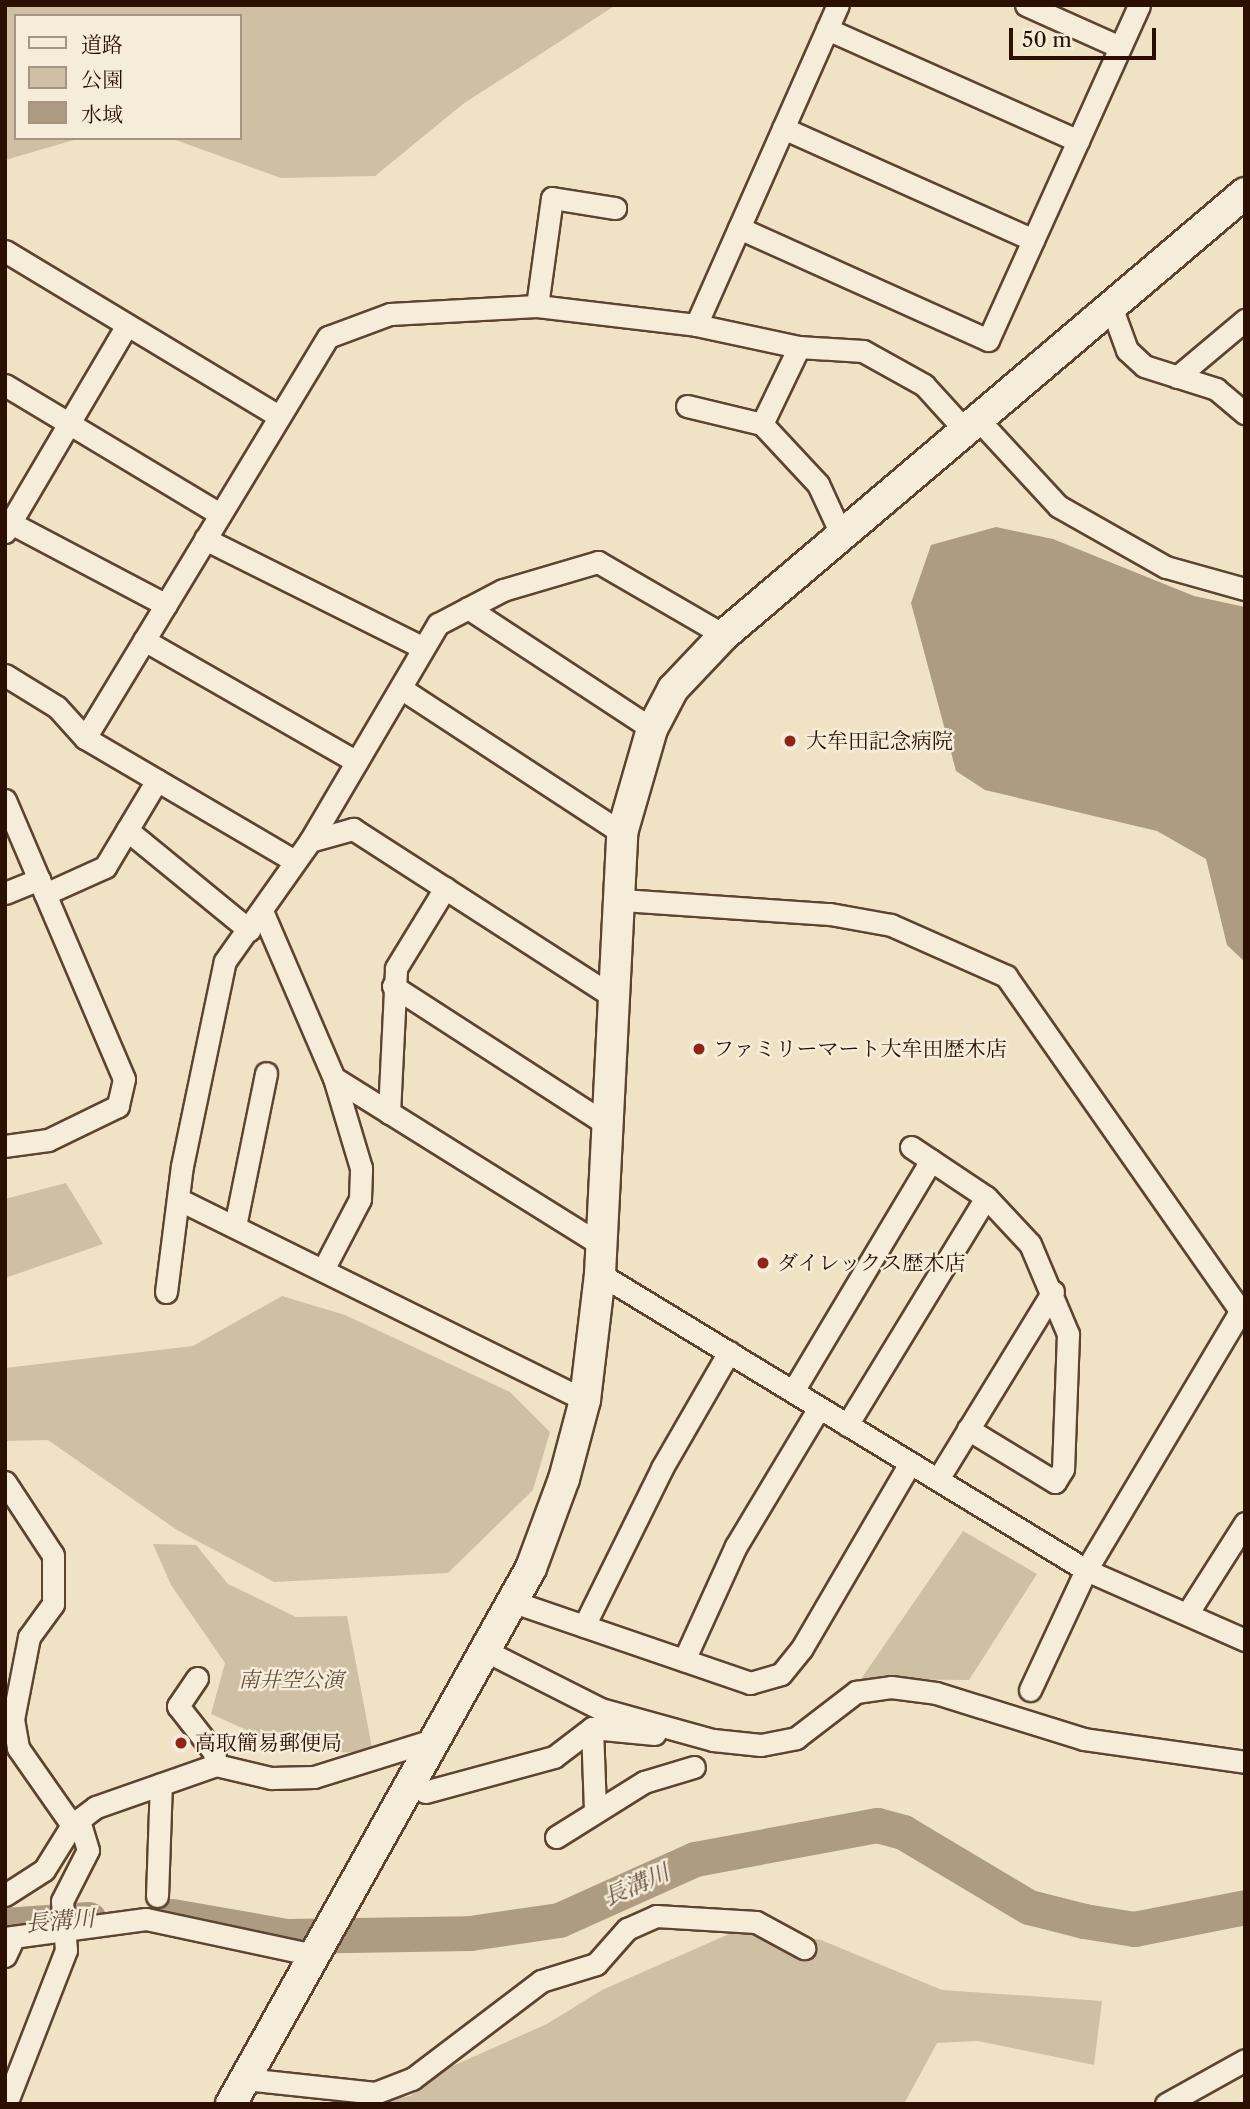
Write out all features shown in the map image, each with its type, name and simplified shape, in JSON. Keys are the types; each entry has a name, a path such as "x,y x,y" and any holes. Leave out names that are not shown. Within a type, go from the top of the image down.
{"street":[{"path":"696,325 838,5"},
{"path":"1026,5 1119,47"},
{"path":"739,228 988,340 1139,5"},
{"path":"827,29 1078,141"},
{"path":"783,128 1033,240"},
{"path":"804,1948 756,1922 656,1916 627,1929 596,1964 541,1981 412,2079 375,2093 238,2091 546,1534 585,1400 600,1260 609,1126 622,900 622,833 652,729 673,689 724,635 970,423 1245,193"},
{"path":"537,306 552,198 615,208"},
{"path":"5,251 277,415"},
{"path":"85,738 277,415 328,337 390,314 537,306 696,325 799,347 863,351 891,362 924,385 970,423 1058,506 1178,572 1245,589"},
{"path":"1111,306 1127,350 1144,366 1216,389 1245,413"},
{"path":"1177,377 1245,320"},
{"path":"127,325 7,525 166,605"},
{"path":"762,424 799,347"},
{"path":"5,385 220,514"},
{"path":"687,406 762,424 818,484 841,534"},
{"path":"205,539 422,647"},
{"path":"166,1293 181,1201 182,1166 225,961 310,841 438,624 503,590 598,562 724,635"},
{"path":"468,608 652,729"},
{"path":"144,640 357,762"},
{"path":"5,675 57,707 85,738 295,861"},
{"path":"402,689 622,833"},
{"path":"5,893 42,887 105,867 157,780"},
{"path":"5,800 124,1080 118,1106 48,1140 5,1146"},
{"path":"127,830 249,930"},
{"path":"310,841 353,830 617,999"},
{"path":"389,1113 393,986 396,968 445,888"},
{"path":"622,900 830,914 891,925 1006,976 1243,1315 1086,1570 1030,1690"},
{"path":"262,911 334,1078 361,1168 360,1199 324,1268"},
{"path":"393,986 609,1126"},
{"path":"235,1226 266,1073"},
{"path":"334,1078 389,1113 729,1352 1086,1570 1245,1640"},
{"path":"911,1147 986,1197 1030,1244 1053,1291 1068,1334 1063,1469 1055,1482 968,1429"},
{"path":"793,1391 931,1160"},
{"path":"848,1425 986,1197"},
{"path":"181,1201 324,1268 585,1400"},
{"path":"938,1479 1053,1291"},
{"path":"584,1626 662,1468 729,1352"},
{"path":"684,1660 736,1546 820,1408"},
{"path":"511,1601 750,1683 781,1674 910,1463"},
{"path":"5,1482 53,1555 53,1604 29,1637 13,1718 18,1748 76,1822 89,1850 62,1901 66,1950 6,2104"},
{"path":"1188,1614 1245,1523"},
{"path":"484,1650 601,1709 713,1740"},
{"path":"197,1678 178,1706 214,1752 216,1765"},
{"path":"425,1792 554,1756 592,1728 761,1745 796,1738 856,1692 891,1687 936,1693 1084,1739 1245,1762"},
{"path":"592,1728 595,1810"},
{"path":"5,1895 44,1870 76,1822 96,1807 216,1765 271,1778 314,1777 433,1740"},
{"path":"556,1838 595,1810 644,1782 694,1767"},
{"path":"157,1896 161,1784"},
{"path":"8,1943 146,1919 314,1955"},
{"path":"1166,2104 1245,2060"}],"green space":[{"path":"5,5 616,5 463,104 375,176 281,178 176,140 242,140 242,14 14,14 14,140 74,140 5,160"},
{"path":"66,1183 103,1244 5,1278 5,1199"},
{"path":"282,1296 345,1315 510,1392 550,1432 533,1490 448,1573 274,1582 177,1530 48,1440 5,1441 5,1368 193,1346"},
{"path":"963,1531 1037,1574 969,1680 861,1679"},
{"name":"南井空公演","path":"153,1544 196,1545 228,1584 296,1617 347,1616 373,1753 293,1751 211,1714 225,1663 171,1585"},
{"path":"745,1927 821,1940 942,1990 1102,2001 1094,2065 978,2041 937,2043 904,2104 355,2104 410,2096 448,2068 547,2024 602,1990"}],"water":[{"path":"996,527 1053,539 1194,596 1245,607 1245,962 1227,945 1206,859 1157,831 985,790 956,771 911,603 931,545"}],"waterway":[{"name":"長溝川","path":"172,1916 287,1936 470,1933 559,1920 695,1859 877,1825 903,1832 1029,1907 1084,1921 1134,1929 1245,1907"},
{"name":"長溝川","path":"5,1925 89,1919"}],"place":[{"name":"大牟田記念病院","path":"790,741"},
{"name":"ファミリーマート大牟田歴木店","path":"699,1049"},
{"name":"ダイレックス歴木店","path":"763,1263"},
{"name":"高取簡易郵便局","path":"181,1743"}]}
